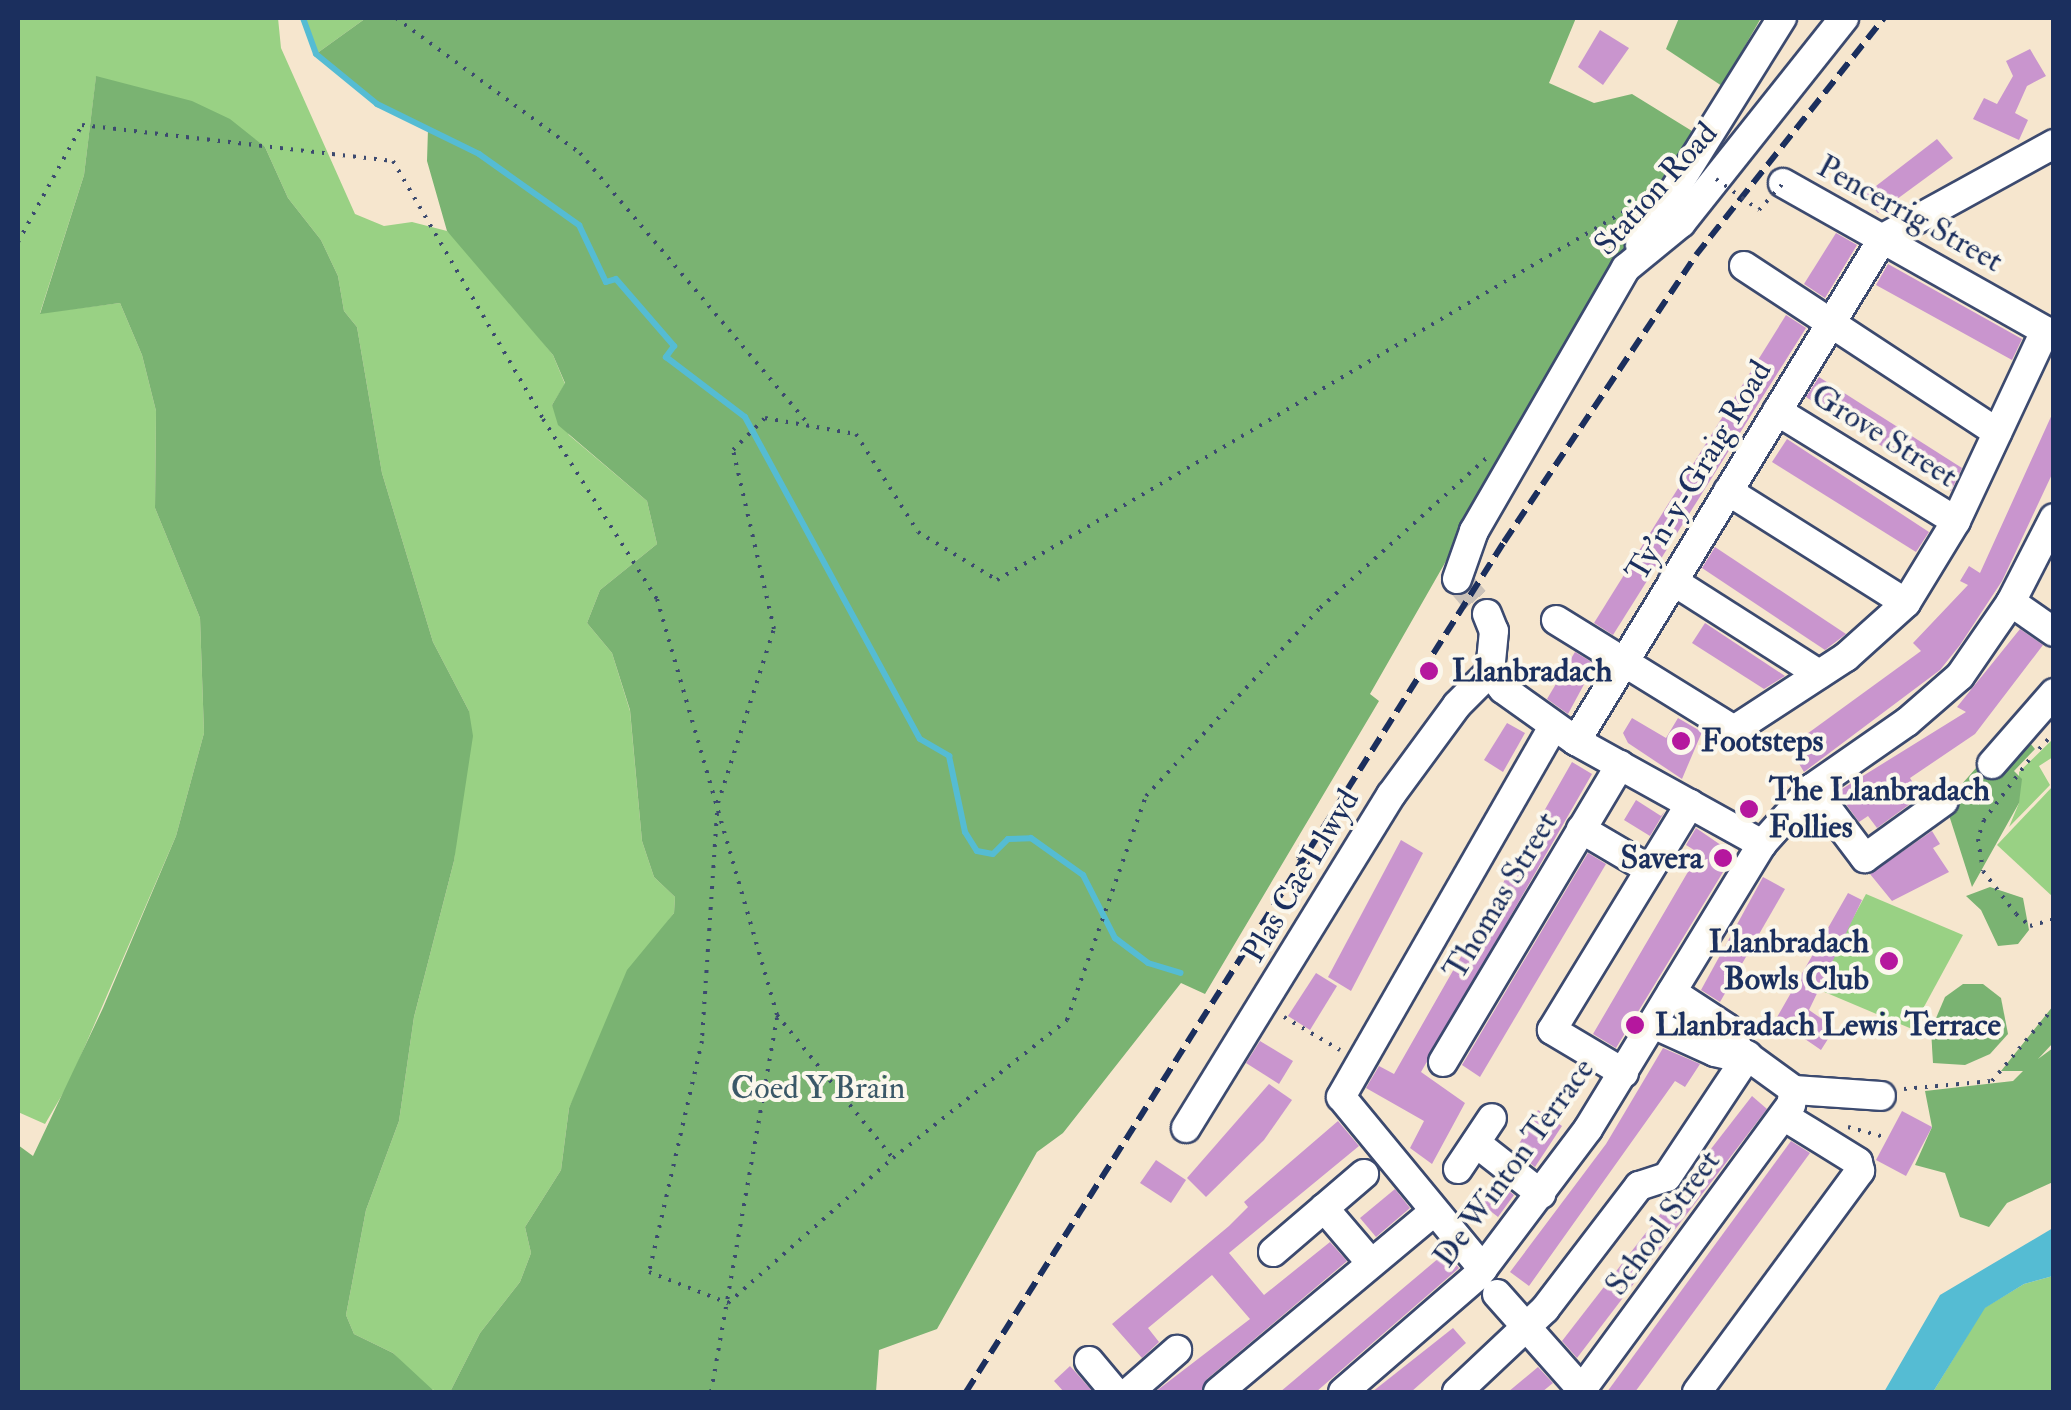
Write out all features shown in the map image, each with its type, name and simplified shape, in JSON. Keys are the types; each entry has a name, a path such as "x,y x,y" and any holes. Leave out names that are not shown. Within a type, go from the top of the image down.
{"street":[{"path":"1626,268 1782,18"},
{"name":"Station Road","path":"1457,579 1474,531 1626,268 1682,222 1844,18"},
{"path":"1883,238 2054,144"},
{"name":"Pencerrig Street","path":"1783,183 2049,333"},
{"name":"Ty'n-y-Graig Road","path":"1433,1212 1340,1097 1344,1081 1565,734 1624,662 1883,238"},
{"path":"1744,266 1998,432"},
{"path":"1556,620 1734,730 1819,674 1906,603 1956,521 2049,333"},
{"name":"Grove Street","path":"1776,411 1956,521"},
{"path":"1728,491 1906,603"},
{"name":"De Winton Terrace","path":"1343,1392 1483,1269 1542,1194 1624,1073 1762,844 1812,788 1936,700 1984,647 2054,518"},
{"path":"1673,580 1819,674"},
{"path":"2011,602 2054,632"},
{"path":"1487,614 1494,631 1490,672 1565,734 1762,844"},
{"name":"Plas Cae Llwyd","path":"1186,1128 1391,796 1457,704 1490,672"},
{"path":"1992,764 2054,693"},
{"name":"Thomas Street","path":"1444,1062 1620,765"},
{"path":"1812,788 1866,858 1944,801"},
{"path":"1624,1073 1552,1030 1690,804"},
{"path":"1581,829 1649,869"},
{"path":"1672,992 1727,1028 1743,1053 1808,1090 1845,1098 1881,1096"},
{"path":"1653,1024 1715,1052 1732,1056 1743,1053"},
{"path":"1457,1392 1527,1328 1639,1186 1667,1177 1743,1053"},
{"name":"School Street","path":"1582,1392 1808,1090"},
{"path":"1458,1170 1492,1118"},
{"path":"1697,1392 1860,1171 1858,1162 1785,1118"},
{"path":"1476,1143 1542,1194"},
{"path":"1273,1252 1364,1174"},
{"path":"1324,1208 1371,1264"},
{"path":"1218,1392 1433,1212 1483,1269"},
{"path":"1498,1294 1582,1392"},
{"path":"1130,1392 1177,1350"},
{"path":"1089,1361 1115,1392"}],"path":[{"path":"396,18 580,153 810,426"},
{"path":"18,242 82,125 393,162 542,419 657,599 777,1015 893,1158"},
{"path":"1716,180 1760,210 1783,183"},
{"path":"728,1303 649,1272 702,1041 717,808 774,629 732,450 766,418 856,434 918,532 997,580 1649,196"},
{"path":"728,1303 893,1158 1066,1020 1146,796 1320,608 1505,442"},
{"path":"2054,732 2000,797 1978,839 1983,871 2016,914 2030,926 2054,919"},
{"path":"1302,841 1294,855 1314,866"},
{"path":"1263,1004 1336,1048"},
{"path":"1881,1096 1992,1081 2054,1007"},
{"path":"711,1392 777,1015"},
{"path":"1840,1126 1888,1138"}],"green space":[{"path":"18,18 278,18 281,48 355,214 384,226 412,222 447,231 464,245 553,355 565,384 552,405 569,435 647,501 657,544 600,590 587,623 612,653 630,711 642,841 654,877 675,897 674,913 652,942 569,1108 561,1170 525,1227 531,1253 520,1282 480,1333 450,1392 427,1389 393,1353 354,1334 346,1315 366,1210 399,1121 414,1017 454,861 469,711 433,642 382,473 357,327 344,311 338,276 321,240 288,198 265,147 96,77 84,175 40,313 120,303 142,355 156,411 155,508 200,618 204,733 176,836 69,1083 45,1124 18,1112"},
{"path":"303,18 366,18 316,54"},
{"name":"Coed Y Brain","path":"366,18 1576,18 1549,83 1594,103 1632,94 1692,131 1370,694 1379,701 1205,994 1181,983 1063,1133 1037,1152 937,1329 879,1350 876,1392 450,1392 480,1333 520,1282 531,1253 525,1227 561,1170 569,1108 627,970 674,913 675,897 654,877 642,841 630,710 612,653 587,623 600,590 657,544 647,501 558,425 552,405 565,383 553,355 447,231 427,161 428,129 377,104 316,54"},
{"path":"1679,18 1761,18 1722,86 1666,49"},
{"path":"96,76 192,101 230,119 265,147 288,198 321,240 338,276 344,311 357,327 382,473 433,642 469,711 473,736 454,861 414,1017 399,1121 366,1210 346,1315 354,1334 393,1353 435,1392 18,1392 18,1145 33,1156 103,1008 176,836 204,733 200,618 155,508 156,411 142,355 120,303 40,314 84,175"},
{"path":"2023,735 2035,749 2014,771 2022,779 2019,803 1972,887 1948,812 1954,793 1984,759"},
{"path":"2053,739 2053,757 2039,766 2050,785 2009,827 2019,803 2019,772"},
{"path":"2053,786 2053,897 1997,845"},
{"path":"1990,887 2023,898 2029,930 2018,944 1998,946 1981,910 1966,896"},
{"name":"Llanbradach Bowls Club","path":"1866,894 1963,935 1912,1029 1815,988"},
{"path":"1963,984 1983,984 2001,998 2008,1034 1990,1054 1965,1065 1933,1063 1931,1030 1945,997"},
{"path":"2053,1006 2053,1043 2038,1059 2053,1048 2053,1182 2007,1203 1989,1227 1960,1217 1945,1173 1915,1165 1932,1127 1925,1091 2013,1081 2023,1071 2001,1071"},
{"path":"2053,1276 2053,1392 1933,1392 1984,1308 2024,1284"}],"water":[{"path":"2053,1228 2053,1276 2024,1284 1985,1308 1933,1392 1884,1392 1940,1295"}],"building":[{"path":"1600,30 1629,48 1603,85 1578,67"},
{"path":"2030,49 2046,76 2027,86 2015,113 2028,120 2019,140 1973,119 1984,98 1997,104 2013,76 2006,61"},
{"path":"1937,139 1953,158 1878,213 1863,196"},
{"path":"1836,233 1857,245 1825,298 1804,284"},
{"path":"1888,264 2022,339 2012,360 1876,285"},
{"path":"1786,315 1806,328 1613,635 1594,623"},
{"path":"1819,377 1962,468 1951,491 1806,397"},
{"path":"2054,410 2054,470 2002,581 1960,645 1940,670 1804,772 1789,747 1921,651 1913,643 1968,585 1960,581 1969,566 1980,573"},
{"path":"1787,439 1929,532 1916,552 1772,462"},
{"path":"1715,547 1846,634 1825,650 1702,568"},
{"path":"1705,623 1785,676 1764,689 1692,643"},
{"path":"2020,629 2043,645 1975,734 1910,778 1921,796 1877,828 1868,816 1859,822 1837,792 1966,712 1957,707"},
{"path":"1575,652 1595,664 1568,714 1547,699"},
{"name":"Footsteps","path":"1632,718 1666,738 1678,718 1702,732 1682,779 1628,743 1623,733"},
{"path":"1507,723 1525,733 1503,772 1484,760"},
{"path":"1572,762 1592,774 1421,1072 1465,1103 1432,1164 1410,1148 1424,1121 1366,1088 1379,1066 1394,1074"},
{"path":"1636,800 1661,816 1665,811 1650,836 1624,820"},
{"path":"1696,828 1734,854 1616,1048 1593,1034 1699,853 1686,845"},
{"path":"1932,831 1940,844 1933,848 1949,872 1892,901 1870,874"},
{"path":"1401,840 1423,853 1351,991 1328,977"},
{"path":"1588,853 1606,864 1480,1077 1462,1065"},
{"path":"1763,877 1785,889 1720,1002 1701,990"},
{"path":"1848,893 1862,900 1809,1010 1835,1028 1821,1050 1776,1019"},
{"path":"1316,973 1337,986 1310,1030 1288,1016"},
{"path":"1260,1041 1293,1061 1279,1084 1246,1063"},
{"path":"1663,1048 1700,1064 1685,1087 1675,1081 1529,1286 1510,1272 1606,1144"},
{"path":"1269,1084 1292,1100 1264,1140 1206,1197 1187,1178"},
{"path":"1752,1096 1767,1109 1577,1358 1562,1341"},
{"path":"1538,1110 1562,1126 1535,1167 1515,1151"},
{"path":"1902,1111 1932,1127 1906,1176 1876,1160"},
{"path":"1338,1121 1359,1146 1229,1253 1264,1295 1330,1242 1347,1261 1207,1379 1201,1392 1155,1392 1250,1319 1212,1275 1148,1328 1159,1342 1142,1358 1112,1324 1229,1226 1248,1207 1244,1202"},
{"path":"1791,1141 1810,1153 1635,1392 1607,1392"},
{"path":"1156,1160 1186,1180 1171,1203 1140,1183"},
{"path":"1494,1179 1514,1195 1498,1217 1479,1202"},
{"path":"1395,1189 1410,1208 1376,1237 1360,1218"},
{"path":"1446,1252 1459,1268 1316,1392 1280,1392"},
{"path":"1453,1328 1466,1343 1411,1392 1372,1392"},
{"path":"1070,1366 1093,1392 1064,1392 1054,1381"},
{"path":"1538,1367 1553,1383 1542,1392 1508,1392"}],"waterway":[{"path":"303,18 316,54 377,104 479,154 579,225 606,282 616,279 674,346 666,357 745,417 920,739 949,756 965,832 977,851 993,854 1008,839 1031,838 1083,875 1115,938 1148,963 1180,973"}],"tunnel":[{"path":"1457,579 1487,614"}],"railway":[{"path":"966,1392 1504,542 1696,255 1884,18"}],"place":[{"name":"Llanbradach","path":"1429,671"},
{"name":"Footsteps","path":"1681,741"},
{"name":"The Llanbradach Follies","path":"1749,809"},
{"name":"Savera","path":"1723,858"},
{"name":"Llanbradach Bowls Club","path":"1889,961"},
{"name":"Llanbradach Lewis Terrace","path":"1635,1025"}]}
